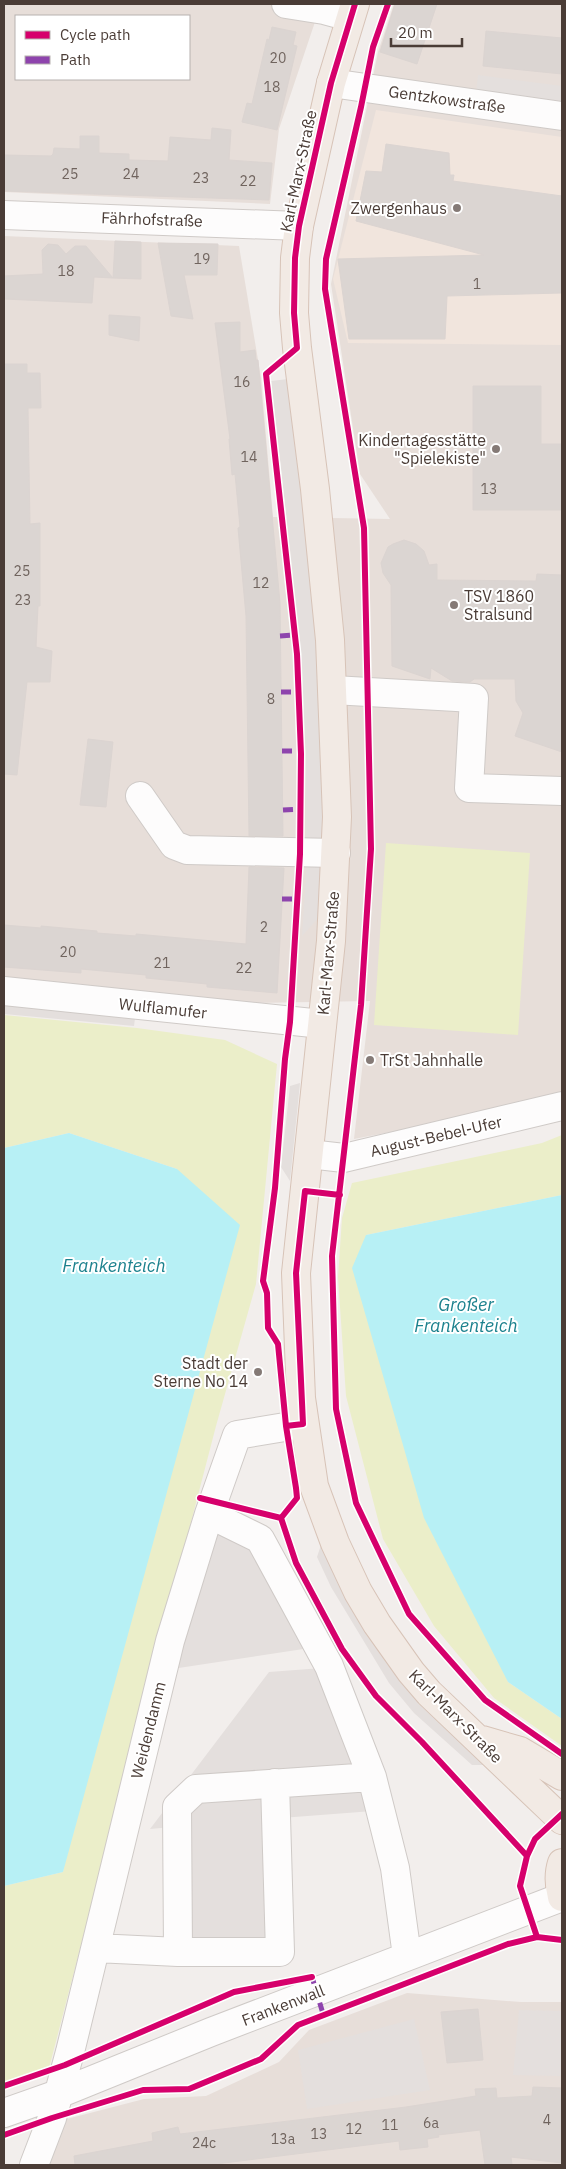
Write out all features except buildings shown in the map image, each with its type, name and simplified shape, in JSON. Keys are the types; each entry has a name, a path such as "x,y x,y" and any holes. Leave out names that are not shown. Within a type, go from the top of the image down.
{"main road":[{"name":"Karl-Marx-Straße","path":"353,10 331,83 299,226 295,258 294,313 326,588 333,690 337,817 331,941 296,1273 303,1424 314,1486 335,1543 358,1592 377,1624 412,1672 474,1738 521,1779 562,1820"},
{"path":"474,1738 520,1751 562,1776"},
{"path":"562,1863 559,1872 562,1897"}],"street":[{"path":"286,4 324,10 353,10"},
{"name":"Gentzkowstraße","path":"331,83 562,116"},
{"name":"Fährhofstraße","path":"4,215 299,226"},
{"path":"333,690 474,698 469,788 562,791"},
{"path":"140,796 174,845 187,850 336,853"},
{"name":"Wulflamufer","path":"4,991 322,1024"},
{"name":"August-Bebel-Ufer","path":"309,1154 344,1158 562,1106"},
{"name":"Weidendamm","path":"34,2165 52,2118 96,1948 170,1641 209,1514 237,1435 303,1424"},
{"path":"209,1514 260,1538 329,1666 372,1777 395,1868 407,1956"},
{"path":"178,1952 177,1807 196,1788 372,1777"},
{"path":"96,1948 178,1952 280,1952 275,1783"},
{"name":"Frankenwall","path":"4,2113 58,2094 211,2032 562,1897"}],"shaded area":[{"path":"4,4 321,4 279,129 270,204 4,192"},
{"path":"394,4 562,4 562,1099 354,1139 370,1001 140,1005 4,991 4,236 239,246 261,378 273,517 390,519 360,474 331,284 378,52"},
{"path":"478,75 562,86 562,104 476,93"},
{"name":"Zwergenhaus","path":"376,110 562,137 562,345 348,343 333,279"},
{"path":"288,379 317,617 324,841 306,841 306,753 298,620 271,381"},
{"path":"307,862 325,863 321,915 302,936"},
{"path":"4,998 136,1011 134,1026 4,1014"},
{"path":"300,1083 290,1181 281,1167 290,1086"},
{"path":"210,1527 261,1552 310,1648 172,1669"},
{"path":"322,1542 358,1617 382,1655 446,1729 484,1765 472,1765 414,1713 389,1683 331,1587 317,1557"},
{"path":"322,1668 373,1811 268,1819 267,1941 183,1942 183,1826 150,1829 269,1672"},
{"path":"407,1993 521,2002 562,2002 562,2165 45,2165 63,2120 144,2099 206,2096 279,2062 309,2030"},
{"path":"519,2010 562,2011 562,2076 513,2075"},
{"path":"414,2019 430,2090 307,2109 298,2050"}],"green space":[{"path":"386,843 530,853 518,1035 374,1025"},
{"path":"4,1015 137,1028 225,1040 277,1064 256,1284 216,1426 48,2072 4,2086 4,1886 63,1872 177,1169 69,1133 4,1148"},
{"path":"562,1135 562,1195 366,1235 508,1682 562,1719 562,1746 494,1698 434,1626 383,1539 346,1396 338,1277 342,1218 352,1183 542,1143"}],"water":[{"name":"Frankenteich","path":"69,1133 177,1169 240,1225 63,1872 4,1886 4,1148"},
{"name":"Großer Frankenteich","path":"562,1195 562,1719 508,1682 424,1518 352,1268 366,1235"}],"marked path":[{"path":"280,636 295,635"},
{"path":"281,692 299,692"},
{"path":"282,751 301,751"},
{"path":"283,810 300,809"},
{"path":"282,899 297,899"},
{"path":"309,1978 312,1977 324,2017"}],"cycle path":[{"path":"281,1518 297,1498 286,1426 278,1344 268,1328 267,1293 263,1281 275,1188 285,1059 290,1022 300,854 301,754 297,654 266,374 297,348 294,313 295,258 299,226 331,83 355,4"},
{"path":"388,4 373,47 326,259 325,289 364,528 371,849 361,1005 332,1256 336,1409 356,1503 409,1614 485,1700 562,1754"},
{"path":"286,1426 303,1424 296,1273 305,1191 340,1195"},
{"path":"200,1498 281,1518"},
{"path":"281,1518 296,1563 342,1649 376,1696 422,1742 527,1856"},
{"path":"537,1937 520,1886 527,1856 535,1839 562,1814"},
{"path":"4,2135 143,2090 189,2089 261,2059 298,2025 508,1944 537,1937 562,1940"},
{"path":"4,2086 65,2065 234,1992 312,1977"}],"place":[{"name":"Zwergenhaus","path":"457,208"},
{"name":"Kindertagesstätte \"Spielekiste\"","path":"496,449"},
{"name":"TSV 1860 Stralsund","path":"454,605"},
{"name":"TrSt Jahnhalle","path":"370,1060"},
{"name":"Stadt der Sterne No 14","path":"258,1372"}]}
